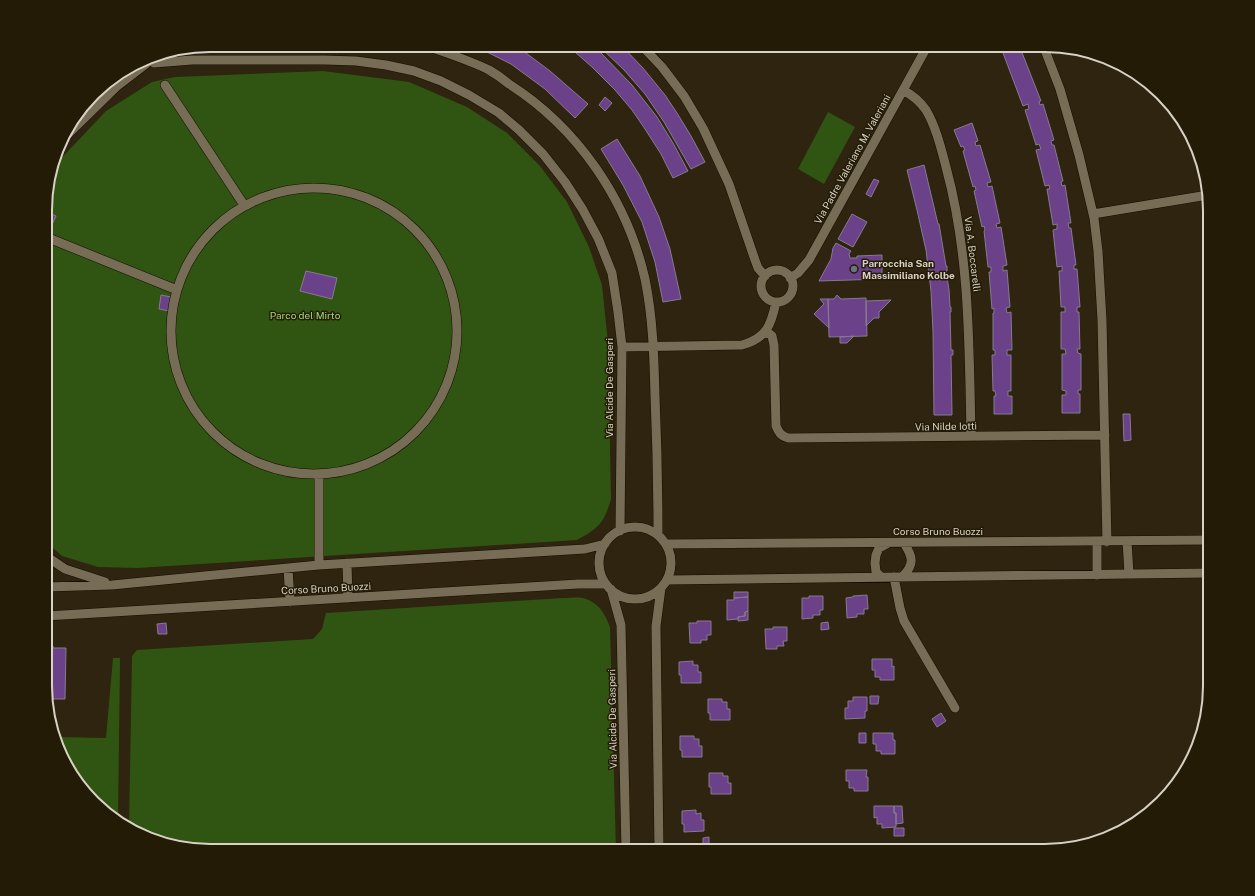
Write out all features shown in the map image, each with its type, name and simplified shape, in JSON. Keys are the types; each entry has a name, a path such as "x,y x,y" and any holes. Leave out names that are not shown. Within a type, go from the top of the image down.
{"street":[{"path":"444,52 489,71 516,88 543,108 571,136 590,158 606,183 623,215 637,251 645,280 654,346 658,535"},
{"path":"647,52 662,67 684,96 703,128 729,184 758,268 765,276"},
{"name":"Via Padre Valeriano M. Valeriani","path":"790,278 798,273 809,260 924,52"},
{"path":"1045,52 1060,89 1070,121 1093,214 1098,251 1101,283 1107,542"},
{"name":"Via Alcide De Gasperi","path":"151,64 192,60 324,60 364,62 386,65 441,81 469,95 499,113 519,130 543,154 583,210 598,238 612,273 622,347 620,531"},
{"path":"76,126 116,87 142,67"},
{"path":"165,85 244,205"},
{"name":"Via A. Boccarelli","path":"903,90 912,95 921,104 931,121 944,161 955,206 964,257 969,316 971,436"},
{"path":"336,188 381,203 419,232 445,271 458,317 454,365 441,397 426,422 396,450 359,468 319,475 274,469 233,450 201,419 179,379 171,335 177,290 183,272 192,255 215,227 244,205 288,189 336,188"},
{"path":"1093,214 1203,196"},
{"path":"52,239 177,290"},
{"path":"781,271 790,278 793,286 790,296 786,299 776,302 771,301 764,294 761,284 765,276 770,272 781,271"},
{"path":"622,347 742,345 760,337 766,331 773,316 776,302"},
{"name":"Via Nilde Iotti","path":"766,331 772,336 774,345 776,426 778,432 788,438 1105,435"},
{"path":"319,475 319,565"},
{"path":"640,527 650,530 658,535 666,544 670,556 671,568 667,580 661,588 652,595 631,599 620,596 608,587 602,575 600,564 601,554 605,544 611,536 629,528 640,527"},
{"name":"Corso Bruno Buozzi","path":"666,544 1107,542 1203,540"},
{"path":"1128,541 1129,574"},
{"path":"1097,542 1097,574"},
{"path":"880,577 876,572 876,555 879,548 888,543"},
{"path":"898,577 907,572 912,564 911,553 904,543"},
{"path":"52,587 112,585 319,565 585,549 605,544"},
{"path":"52,560 65,569 112,585"},
{"path":"346,564 348,598"},
{"path":"288,568 290,602"},
{"path":"667,580 1203,573"},
{"path":"898,577 900,608 904,620 955,708"},
{"name":"Corso Bruno Buozzi","path":"52,616 578,584 608,587"},
{"name":"Via Alcide De Gasperi","path":"608,587 621,625 626,844"},
{"path":"659,844 656,626 661,588"}],"green space":[{"name":"Parco del Mirto","path":"323,71 409,82 467,107 507,133 540,166 567,202 589,247 602,285 608,343 611,499 606,514 596,528 577,540 138,568 98,567 62,556 52,547 52,200 57,169 60,160 106,111 152,82 175,77"},
{"path":"828,112 855,127 824,184 798,169"},
{"path":"563,598 583,598 597,605 606,617 610,627 616,844 200,844 159,836 129,822 132,656 137,650 313,639 322,629 326,613"},
{"path":"113,658 120,658 118,814 98,798 91,790 73,765 60,737 106,738"}],"building":[{"path":"487,52 525,52 550,71 588,104 575,118 545,89 511,64"},
{"path":"575,52 600,52 632,85 657,117 688,171 673,178 661,154 632,110 592,67"},
{"path":"605,52 628,52 643,68 665,95 677,113 705,162 691,169 664,122 645,94 624,70"},
{"path":"1003,52 1022,52 1041,101 1039,101 1040,105 1043,104 1054,140 1051,141 1052,145 1054,145 1063,181 1061,182 1062,186 1065,185 1071,223 1068,223 1069,228 1071,228 1076,265 1074,265 1074,269 1077,269 1080,307 1077,307 1077,312 1079,312 1080,349 1077,349 1078,353 1081,354 1081,390 1078,390 1078,394 1080,394 1080,413 1062,413 1062,395 1066,395 1066,391 1062,390 1062,354 1066,354 1065,349 1061,349 1061,312 1065,312 1065,307 1061,307 1059,271 1062,271 1062,266 1057,267 1053,230 1057,229 1057,224 1053,225 1047,189 1050,189 1049,185 1045,186 1036,150 1041,149 1039,144 1036,145 1025,110 1029,109 1028,104 1023,106"},
{"path":"605,97 612,103 605,111 599,105"},
{"path":"972,123 978,141 975,142 976,146 980,145 991,182 987,183 988,187 992,186 1000,223 996,224 997,228 1001,227 1007,265 1003,266 1003,271 1007,270 1010,307 1006,308 1007,313 1011,312 1012,350 1007,350 1007,355 1011,355 1011,391 1008,391 1008,396 1012,396 1012,414 994,414 994,396 996,396 995,391 993,391 992,355 995,355 995,350 993,350 994,308 992,309 989,272 991,272 991,267 988,267 985,230 984,226 982,227 974,191 976,190 975,186 973,187 963,151 965,150 963,146 961,147 954,130"},
{"path":"617,139 640,176 659,217 670,249 681,299 663,302 655,262 642,222 623,185 601,149"},
{"path":"924,165 939,224 947,266 946,271 951,307 951,350 953,350 953,355 951,355 952,415 934,415 931,291 926,250 907,170"},
{"path":"874,179 879,181 871,197 866,194"},
{"path":"52,214 56,216 52,225"},
{"path":"852,214 867,222 853,247 838,239"},
{"name":"Parrocchia San Massimiliano Kolbe","path":"836,243 851,251 849,254 850,258 857,258 857,256 882,255 882,279 819,281 831,259 833,248"},
{"path":"306,271 337,278 332,299 300,291"},
{"path":"161,295 171,297 169,311 159,309"},
{"path":"837,295 841,299 866,298 867,336 829,337 828,299 834,299"},
{"path":"820,299 828,299 829,328 814,314 824,304"},
{"path":"891,300 879,312 879,318 874,318 866,326 866,301"},
{"path":"854,336 847,343 840,343 840,337"},
{"path":"1123,414 1130,414 1131,440 1124,441"},
{"path":"734,592 748,592 748,597 734,598"},
{"path":"867,595 868,609 864,609 864,614 857,614 857,617 847,618 846,598"},
{"path":"809,596 823,596 823,610 820,610 820,615 813,615 813,618 802,619 802,598 809,598"},
{"path":"748,597 748,611 745,612 745,616 738,617 738,619 727,620 727,600"},
{"path":"748,611 748,620 738,621 738,617 745,616 745,612"},
{"path":"697,621 711,621 711,635 707,635 707,640 701,640 701,643 690,643 689,623 697,623"},
{"path":"828,622 829,629 821,630 821,623"},
{"path":"166,623 167,634 158,634 157,624"},
{"path":"773,627 787,627 787,641 783,641 784,646 777,646 777,649 766,649 765,629 773,629"},
{"path":"52,646 53,648 66,648 65,699 52,699"},
{"path":"872,659 892,659 892,667 894,666 894,680 880,680 880,677 875,677 875,670 872,670"},
{"path":"693,661 693,665 698,665 698,672 701,672 701,683 681,683 681,675 679,675 679,662"},
{"path":"870,696 879,696 878,704 870,704"},
{"path":"853,697 867,697 867,711 865,711 865,718 845,719 845,708 848,708 848,701 853,701"},
{"path":"708,699 722,699 722,702 727,702 727,709 730,709 730,720 710,720 710,713 708,713"},
{"path":"941,713 946,721 937,727 932,719"},
{"path":"859,733 866,733 866,743 859,743"},
{"path":"873,733 893,733 893,740 895,740 895,754 881,754 881,751 876,751 876,744 873,744"},
{"path":"680,736 694,736 694,739 699,739 699,746 702,746 702,757 682,757 682,750 680,750"},
{"path":"846,770 867,770 866,777 868,777 868,791 854,791 854,788 849,788 849,781 846,781"},
{"path":"709,773 723,773 723,776 728,776 728,783 731,783 731,794 711,794 711,787 709,787"},
{"path":"874,806 894,806 894,813 896,813 896,827 882,828 882,824 877,824 877,817 874,818"},
{"path":"894,806 902,806 903,823 896,824 896,813 894,813"},
{"path":"696,810 696,814 701,813 701,820 704,820 704,831 684,832 684,824 682,824 682,811"},
{"path":"894,828 904,828 904,836 894,836"},
{"path":"709,837 709,844 703,844 703,838"}],"place":[{"name":"Parrocchia San Massimiliano Kolbe","path":"854,269"}]}
